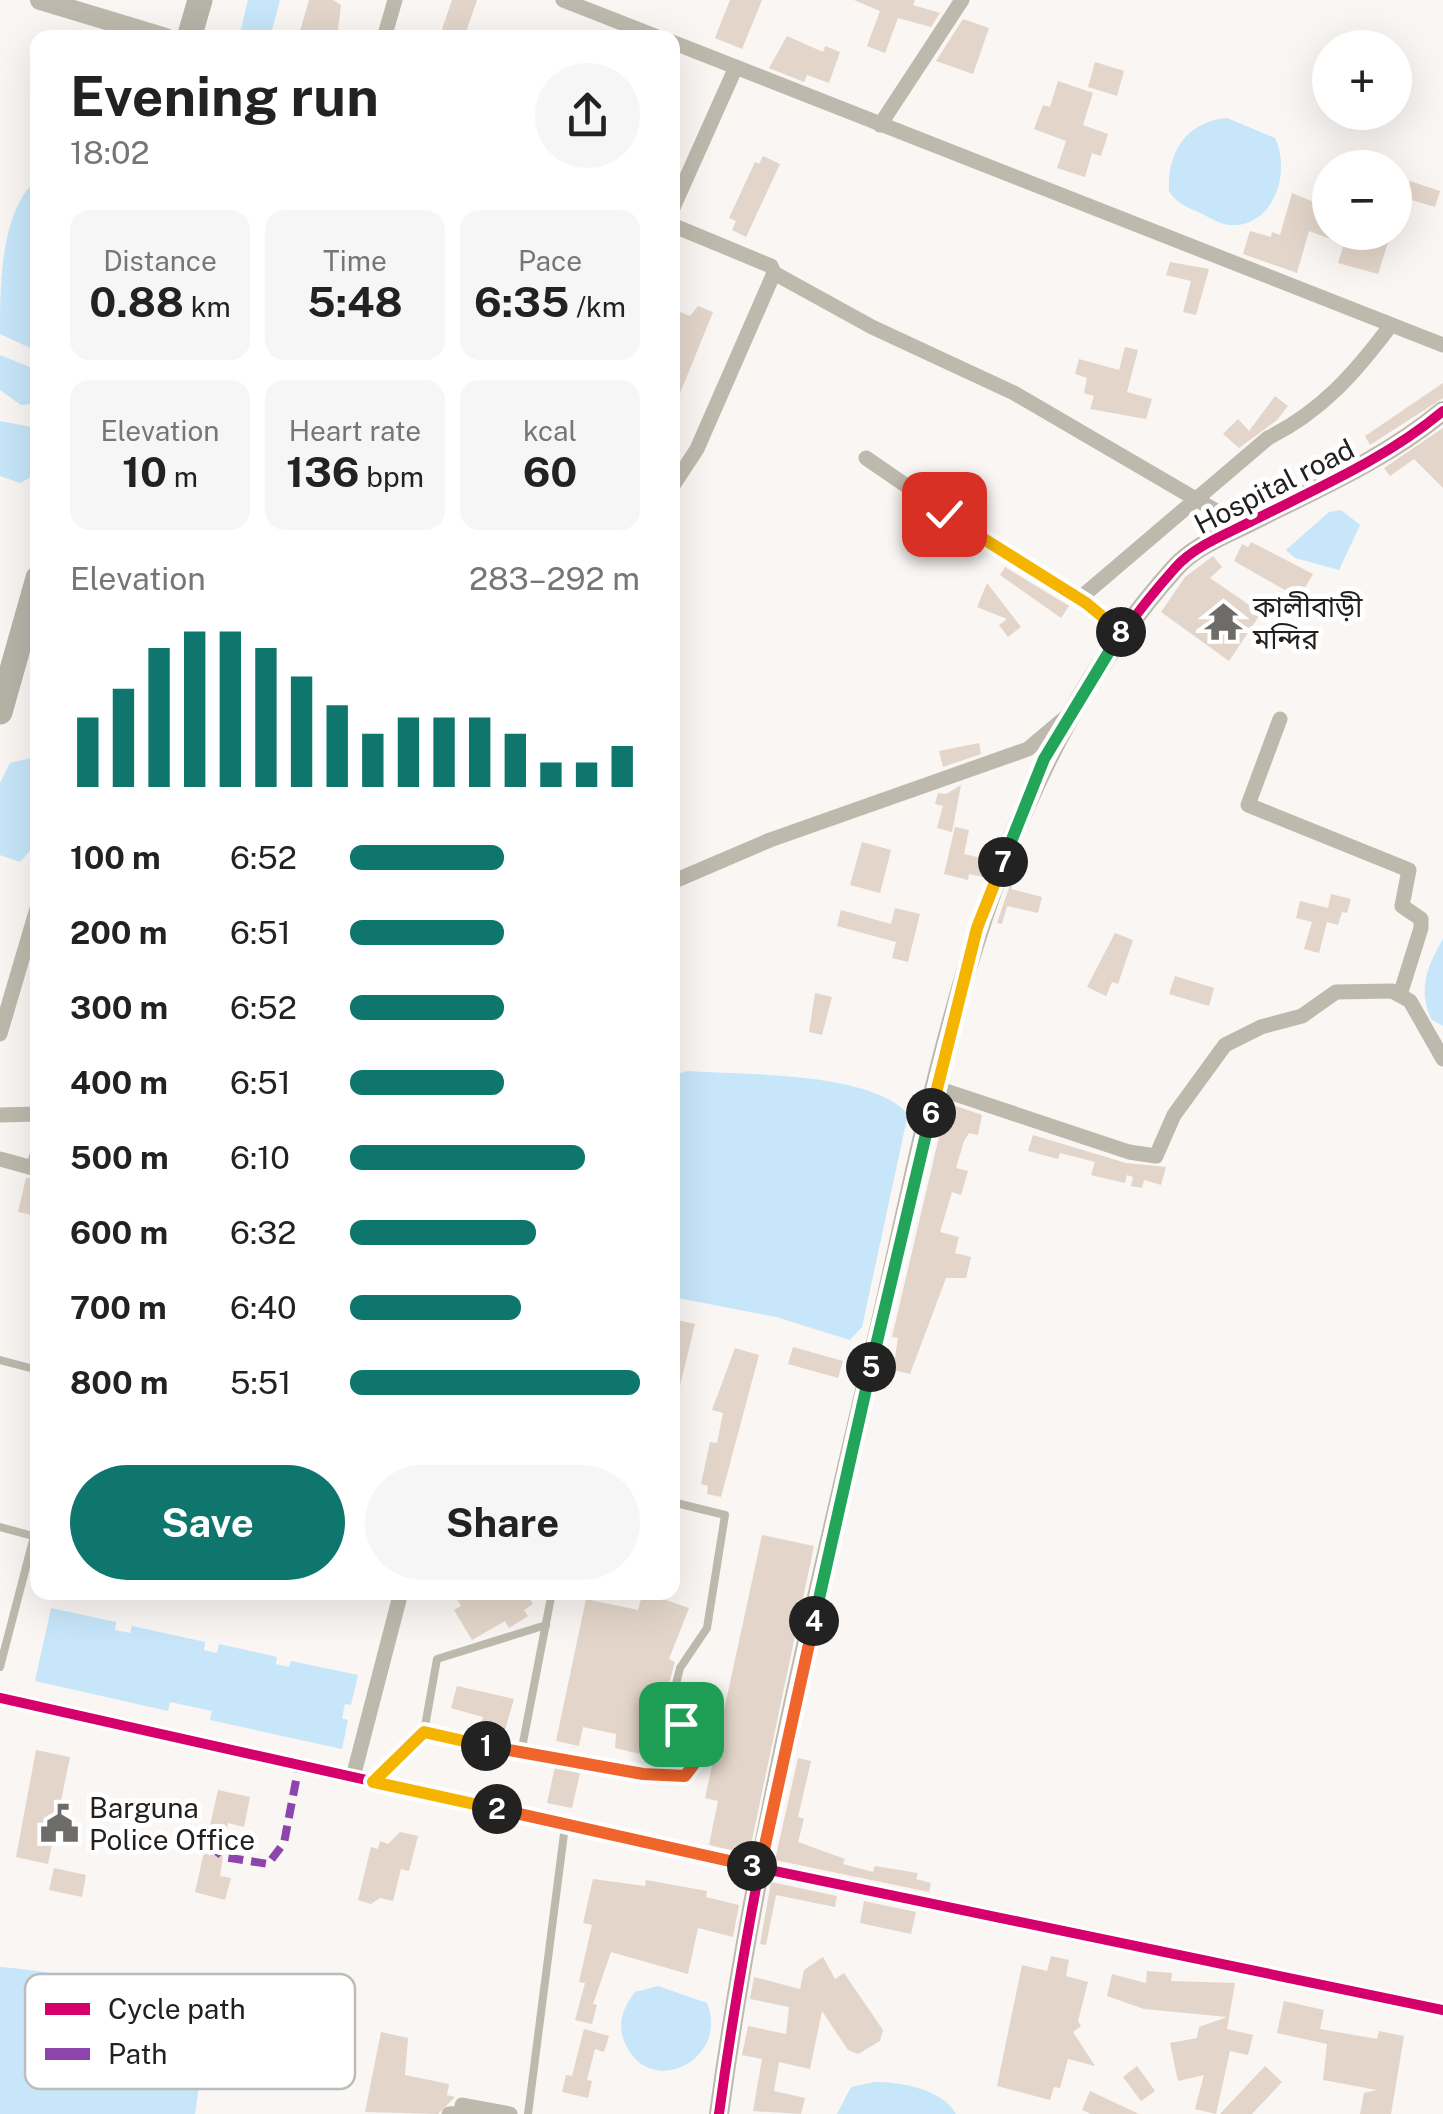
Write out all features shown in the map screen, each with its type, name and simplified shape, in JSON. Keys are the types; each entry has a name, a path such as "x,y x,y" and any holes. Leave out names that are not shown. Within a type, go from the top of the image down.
{"main road":[{"path":"191,30 200,0"},
{"path":"0,712 30,606"}],"street":[{"path":"40,0 139,30"},
{"path":"386,30 395,0"},
{"path":"563,0 640,30"},
{"path":"880,125 962,0"},
{"path":"680,45 1443,345"},
{"path":"680,192 736,67"},
{"path":"680,228 771,266 774,273 855,318 1014,393 1242,526"},
{"path":"680,474 697,449 774,273"},
{"path":"1082,601 1268,438 1299,422 1345,386 1392,325"},
{"name":"Hospital road","path":"719,2114 760,1868 849,1458 937,1088 977,928 1044,759 1120,631 1178,563 1372,460 1443,411"},
{"path":"866,458 1026,568 1082,601 1120,631"},
{"path":"680,879 770,840 1028,749 1078,706"},
{"path":"1280,719 1248,805 1409,870 1402,906 1422,919 1422,928 1400,996"},
{"path":"0,1034 30,932"},
{"path":"937,1088 1129,1152 1156,1156 1174,1115 1225,1045 1261,1026 1302,1016 1336,992 1379,990 1400,996 1426,1021 1443,1059"},
{"path":"0,1115 30,1114"},
{"path":"0,1160 30,1167"},
{"path":"353,1777 399,1600"},
{"path":"0,1698 760,1868 1443,2010"},
{"path":"449,2114 462,2113 462,2105 510,2114"}],"lane":[{"path":"0,1360 30,1368"},
{"path":"424,1732 643,1774 685,1776 694,1768 697,1760 674,1692 680,1668 707,1628 725,1515 680,1504"},
{"path":"0,1527 30,1535"},
{"path":"1,1661 30,1551"},
{"path":"521,1753 551,1600"},
{"path":"373,1782 424,1732 437,1659 546,1625"},
{"path":"528,2114 565,1824"}],"water":[{"path":"248,0 280,0 272,30 241,30"},
{"path":"1227,118 1275,138 1281,166 1280,181 1268,207 1245,223 1229,225 1186,207 1169,191 1172,164 1182,141 1201,125"},
{"path":"30,188 30,348 0,334 5,251 9,230"},
{"path":"0,355 30,367 30,404 21,405 0,390"},
{"path":"0,421 30,427 30,478 20,483 0,476"},
{"path":"1341,510 1360,525 1339,570 1295,558 1286,550 1329,512"},
{"path":"30,758 30,851 20,862 0,855 0,783 10,763"},
{"path":"1443,939 1443,1026 1432,1020 1425,989 1432,959"},
{"path":"680,1073 772,1075 836,1083 890,1100 908,1114 862,1327 850,1340 776,1317 680,1298"},
{"path":"51,1608 116,1622 115,1630 130,1633 132,1626 205,1642 204,1650 217,1653 219,1644 277,1657 276,1664 289,1667 291,1661 358,1675 351,1705 345,1704 342,1718 348,1720 342,1749 210,1720 212,1711 170,1702 168,1711 35,1681"},
{"path":"0,1967 59,1974 25,1974 25,2089 199,2089 195,2114 0,2114"},
{"path":"658,1986 707,2003 711,2023 707,2041 697,2056 684,2066 668,2070 651,2069 636,2060 621,2029 624,2011 635,1992"},
{"path":"897,2083 931,2093 950,2105 956,2114 837,2114 851,2087"}],"building":[{"path":"309,0 333,0 341,5 338,30 300,30"},
{"path":"452,0 477,0 467,30 442,30"},
{"path":"730,0 762,0 742,49 715,38"},
{"path":"854,0 915,0 913,5 940,13 931,27 898,18 885,53 867,46 880,11"},
{"path":"963,19 989,28 973,74 936,61"},
{"path":"787,36 823,52 825,46 840,52 829,83 807,75 804,82 769,68"},
{"path":"1095,62 1124,71 1117,96 1088,87"},
{"path":"1058,81 1093,93 1083,125 1108,134 1101,156 1092,153 1085,177 1057,168 1066,141 1034,129 1043,105 1050,107"},
{"path":"763,156 780,164 746,237 732,230 736,221 729,218 755,162 759,164"},
{"path":"1412,182 1440,191 1435,207 1412,200"},
{"path":"1292,193 1312,201 1312,232 1309,231 1297,273 1243,254 1250,231 1271,237 1272,232 1280,235"},
{"path":"1342,250 1386,250 1378,274 1338,263"},
{"path":"1170,262 1209,269 1196,315 1183,312 1191,281 1166,275"},
{"path":"698,306 713,312 680,393 680,312 690,316"},
{"path":"1125,347 1138,350 1127,392 1152,399 1146,419 1090,409 1094,396 1084,393 1087,378 1075,374 1079,359 1119,370"},
{"path":"1443,383 1443,398 1370,445 1365,436"},
{"path":"1275,396 1288,406 1277,420 1239,448 1223,434 1238,419 1249,431"},
{"path":"1443,428 1443,488 1414,459 1390,476 1384,468"},
{"path":"1251,542 1313,574 1299,598 1234,561 1242,544 1248,547"},
{"name":"কালীবাড়ী মন্দির","path":"1213,556 1222,567 1210,578 1261,613 1229,661 1161,612 1185,577"},
{"path":"1005,567 1069,606 1061,618 1000,575"},
{"path":"987,583 1021,627 1008,637 999,625 1007,619 977,607"},
{"path":"979,743 981,754 943,767 939,751"},
{"path":"961,785 952,832 937,828 943,806 935,804 938,793 946,794"},
{"path":"955,827 969,830 964,854 990,860 983,877 969,874 968,880 944,874"},
{"path":"862,842 891,850 880,893 850,885"},
{"path":"1014,873 1011,889 1042,897 1038,913 1007,906 1002,924 997,923"},
{"path":"1331,894 1351,899 1347,913 1342,912 1338,925 1327,922 1319,953 1304,949 1312,922 1296,918 1300,901 1328,908"},
{"path":"895,908 920,914 908,962 892,958 896,942 837,926 841,910 891,924"},
{"path":"1115,933 1133,940 1118,984 1112,982 1106,996 1087,987"},
{"path":"1175,976 1214,988 1209,1006 1169,994"},
{"path":"815,993 832,997 822,1035 809,1032"},
{"path":"947,1103 982,1115 978,1135 969,1133 964,1141 956,1168 968,1171 961,1195 952,1192 940,1232 959,1237 955,1253 971,1257 966,1278 946,1278 910,1374 893,1370 898,1338 892,1337"},
{"path":"1033,1135 1126,1163 1166,1167 1161,1185 1144,1180 1142,1188 1131,1186 1133,1177 1127,1175 1125,1183 1091,1175 1095,1162 1060,1153 1058,1159 1028,1151"},
{"path":"26,1178 30,1178 30,1214 18,1212"},
{"path":"680,1321 695,1324 680,1386"},
{"path":"793,1347 843,1361 838,1378 788,1364"},
{"path":"735,1348 759,1355 721,1497 707,1494 708,1486 701,1484 710,1442 717,1443 723,1413 712,1410"},
{"path":"762,1535 814,1546 749,1854 709,1845 718,1801 705,1798"},
{"path":"458,1600 530,1600 533,1604 524,1610 528,1616 509,1628 505,1621 472,1640 454,1610 461,1606"},
{"path":"586,1600 638,1610 641,1600 666,1600 689,1608 669,1659 675,1662 667,1690 669,1705 659,1704 657,1758 615,1748 616,1734 583,1727 579,1746 556,1741"},
{"path":"457,1686 514,1699 505,1730 481,1724 483,1717 451,1708"},
{"path":"36,1750 70,1757 48,1864 16,1857"},
{"path":"798,1758 811,1761 798,1817 804,1819 798,1842 845,1859 843,1864 873,1872 875,1866 918,1873 916,1879 931,1883 929,1892 775,1860"},
{"path":"555,1767 580,1773 572,1808 547,1803"},
{"path":"218,1790 250,1797 244,1827 228,1823 220,1876 231,1878 225,1900 195,1892"},
{"path":"400,1832 418,1836 409,1871 401,1869 393,1901 380,1898 371,1904 358,1900 371,1847 378,1849 380,1841 388,1844"},
{"path":"54,1868 86,1875 82,1897 49,1890"},
{"path":"593,1879 645,1886 646,1880 707,1891 706,1897 739,1905 733,1937 698,1928 688,1974 611,1952 593,2004 597,2005 592,2024 575,2020 585,1983 579,1982 592,1925 583,1923"},
{"path":"771,1882 837,1896 835,1907 776,1895 766,1945 760,1944"},
{"path":"864,1901 916,1912 911,1934 860,1923"},
{"path":"1051,1956 1069,1960 1066,1976 1088,1982 1078,2021 1081,2026 1073,2032 1095,2066 1068,2059 1060,2088 1054,2087 1050,2100 997,2086 1022,1965 1047,1971"},
{"path":"823,1957 835,1979 844,1973 883,2030 880,2041 858,2054 848,2050 822,2011 810,2069 779,2062 774,2091 805,2098 801,2114 753,2111 762,2059 742,2055 748,2026 786,2034 789,2007 750,1999 754,1977 800,1989 804,1970"},
{"path":"1147,1971 1172,1973 1171,1981 1235,1983 1227,2029 1253,2035 1248,2055 1230,2051 1216,2114 1195,2109 1204,2075 1178,2081 1170,2043 1197,2038 1199,2027 1227,2017 1144,2009 1107,1996 1112,1974 1146,1983"},
{"path":"1284,2001 1324,2010 1320,2029 1377,2039 1379,2031 1404,2036 1391,2114 1360,2114 1364,2093 1377,2090 1323,2080 1327,2044 1277,2033"},
{"path":"584,2029 609,2036 604,2052 595,2049 587,2080 592,2081 588,2098 562,2092 566,2075 572,2076"},
{"path":"381,2032 408,2038 405,2075 449,2084 447,2095 455,2097 438,2114 365,2112"},
{"path":"1137,2066 1155,2091 1141,2101 1123,2077"},
{"path":"1265,2066 1282,2082 1252,2114 1220,2114"},
{"path":"1090,2091 1139,2114 1091,2114 1082,2110"}],"marked path":[{"path":"209,1846 224,1857 268,1864 284,1843 299,1765"}],"cycle path":[{"path":"719,2114 766,1833 827,1554 944,1052 973,947 1009,845 1054,747 1108,654 1175,568 1214,540 1377,457 1443,411"},
{"path":"0,1698 760,1868 1443,2010"}],"place":[{"name":"কালীবাড়ী মন্দির","path":"1223,622"},
{"name":"Barguna Police Office","path":"59,1823"}],"route":[{"path":"681,1724 697,1760 685,1776 643,1774 424,1732 373,1782 760,1868 849,1458 977,928 1044,759 1123,634 1086,603 944,514"}]}
